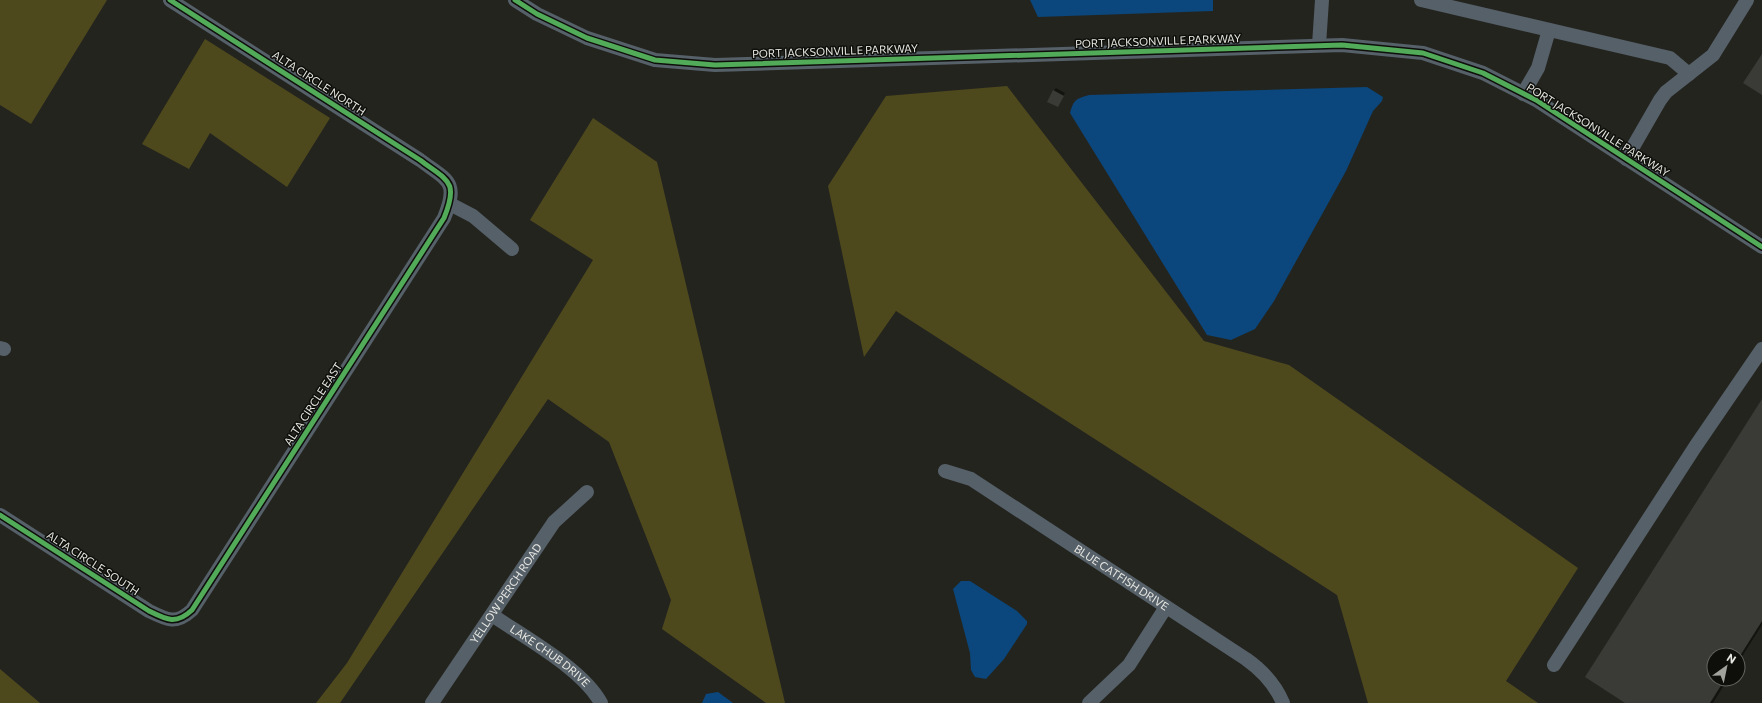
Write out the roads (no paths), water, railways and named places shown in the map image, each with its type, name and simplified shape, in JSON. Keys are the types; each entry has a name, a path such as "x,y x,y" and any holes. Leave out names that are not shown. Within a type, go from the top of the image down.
{"street":[{"name":"ALTA CIRCLE NORTH","path":"170,0 416,157 446,179 452,190"},
{"name":"PORT JACKSONVILLE PARKWAY","path":"515,0 537,14 587,38 655,60 715,65 1342,44 1423,53 1483,72 1523,94 1762,247"},
{"path":"1319,45 1322,0"},
{"path":"1421,0 1670,58 1689,74"},
{"path":"1626,159 1666,92 1713,55 1747,0"},
{"path":"1523,94 1538,68 1549,30"},
{"name":"ALTA CIRCLE EAST","path":"177,619 186,616 192,610 444,218 450,204 452,190"},
{"path":"450,204 473,216 512,249"},
{"path":"1554,665 1695,447 1762,349"},
{"name":"BLUE CATFISH DRIVE","path":"945,471 971,479 1262,670 1272,683 1283,703"},
{"name":"YELLOW PERCH ROAD","path":"432,703 554,522 587,492"},
{"name":"ALTA CIRCLE SOUTH","path":"0,515 149,611 168,620 177,619"},
{"path":"1089,703 1129,665 1166,607"},
{"name":"LAKE CHUB DRIVE","path":"492,615 570,668 587,683 601,703"}],"water":[{"path":"1030,0 1213,0 1213,11 1038,17"},
{"path":"1367,87 1383,97 1382,101 1373,111 1346,171 1274,301 1255,329 1231,340 1207,335 1070,113 1076,100 1089,95"},
{"path":"961,581 970,581 1017,611 1027,621 1027,624 1004,659 986,679 975,677 971,670 970,653 953,589"},
{"path":"718,692 733,703 702,703 706,694"}]}
